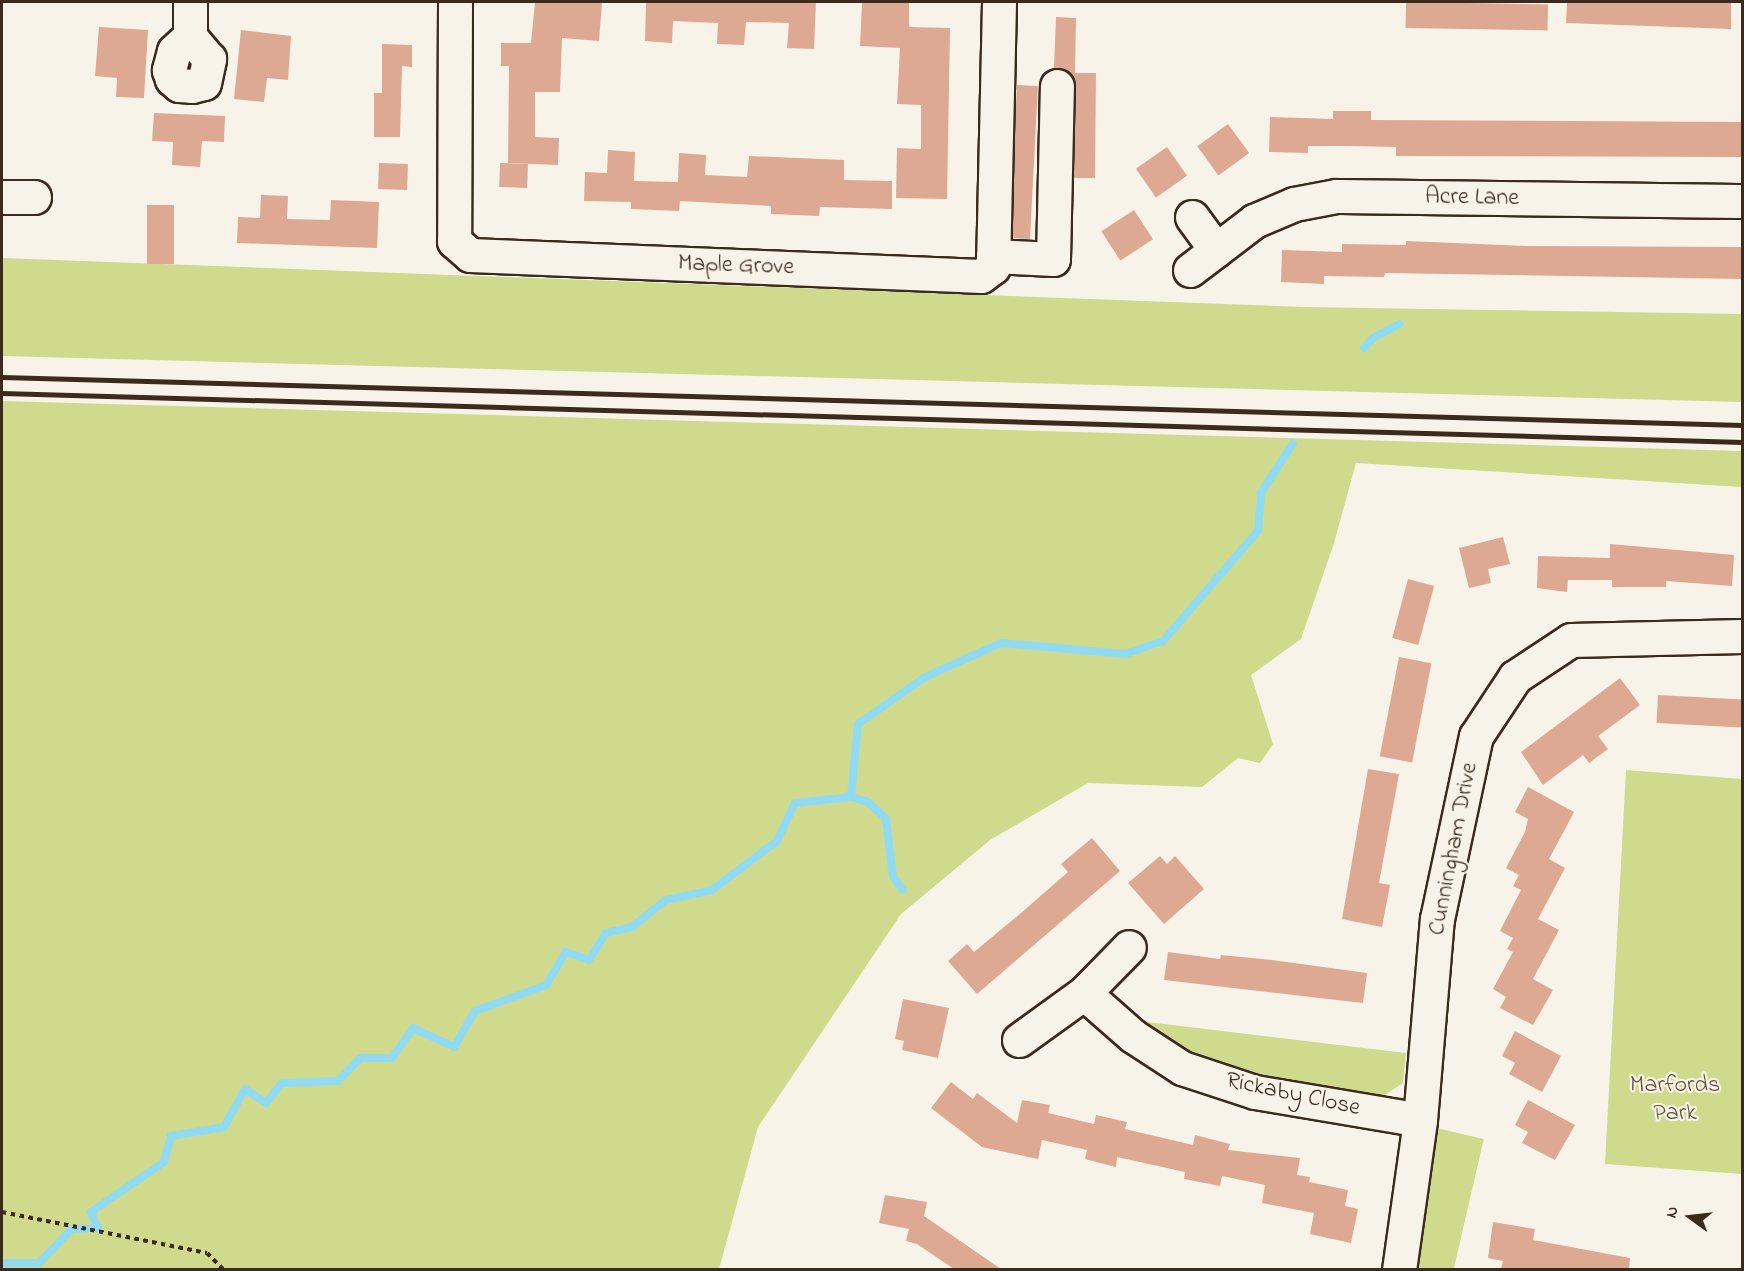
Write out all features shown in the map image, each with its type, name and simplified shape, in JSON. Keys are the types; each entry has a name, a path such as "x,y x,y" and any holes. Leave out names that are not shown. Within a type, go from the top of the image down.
{"street":[{"path":"190,2 190,36"},
{"name":"Maple Grove","path":"455,2 454,241 470,255 981,276 993,267 993,256"},
{"path":"999,2 993,256 1053,259 1057,86"},
{"name":"Acre Lane","path":"1190,270 1254,221 1294,204 1336,196 1743,201"},
{"path":"2,197 33,197"},
{"path":"1192,217 1216,250"},
{"name":"Cunningham Drive","path":"1399,1269 1420,1120 1437,919 1455,821 1476,736 1515,677 1571,640 1743,636"},
{"path":"1018,1040 1084,993 1129,947"},
{"name":"Rickaby Close","path":"1084,993 1133,1036 1182,1068 1256,1092 1420,1120"}],"path":[{"path":"2,1212 207,1253 224,1269"}],"green space":[{"path":"2,258 1303,307 1742,314 1742,402 2,356"},
{"path":"2,401 1742,451 1742,487 1356,463 1334,543 1301,639 1251,675 1273,744 1260,763 1238,758 1202,787 1088,783 990,840 901,914 758,1127 719,1269 2,1269"},
{"name":"Marfords Park","path":"1626,770 1742,779 1742,1174 1605,1164"},
{"path":"1139,1021 1406,1053 1403,1083 1377,1100 1202,1068"},
{"path":"1436,1128 1484,1139 1454,1270 1420,1270 1404,1266"}],"building":[{"path":"535,2 602,2 599,41 562,38 560,92 535,92 535,137 559,138 558,165 508,163 509,66 501,66 501,43 531,43"},
{"path":"646,2 816,2 814,49 787,48 789,23 746,22 744,45 717,44 718,23 673,21 672,43 645,41"},
{"path":"862,2 909,2 909,27 950,28 947,199 896,198 897,148 921,149 921,105 897,104 900,48 860,46"},
{"path":"1406,2 1548,4 1548,30 1406,28"},
{"path":"1567,2 1731,2 1731,29 1566,23"},
{"path":"1056,17 1076,18 1075,73 1096,73 1095,178 1074,178 1076,86 1067,70 1054,68"},
{"path":"99,27 148,30 144,98 116,97 117,78 95,76"},
{"path":"241,30 291,36 288,80 267,78 264,102 234,99"},
{"path":"382,44 412,45 412,67 402,66 400,137 374,137 374,93 382,93"},
{"path":"1017,85 1038,86 1030,239 1009,238"},
{"path":"1333,111 1371,111 1371,120 1743,122 1743,157 1396,156 1396,147 1351,146 1308,146 1308,153 1269,152 1270,117 1333,119"},
{"path":"154,113 225,116 224,142 202,141 200,167 172,165 173,142 152,141"},
{"path":"1228,124 1249,153 1218,175 1197,146"},
{"path":"1167,147 1187,176 1156,197 1136,169"},
{"path":"608,150 635,152 634,181 678,182 679,153 706,155 705,175 747,177 749,156 844,160 844,180 892,181 892,209 820,207 819,216 771,214 771,206 680,201 679,211 631,209 631,202 584,201 585,172 607,173"},
{"path":"379,163 408,164 407,190 378,189"},
{"path":"500,163 528,164 527,188 499,187"},
{"path":"261,195 288,196 287,219 330,220 331,200 379,202 377,248 237,243 238,217 260,218"},
{"path":"147,205 174,205 174,264 147,264"},
{"path":"1134,210 1153,239 1120,261 1101,231"},
{"path":"1406,241 1527,246 1743,247 1743,279 1385,273 1384,277 1324,276 1324,284 1281,282 1282,250 1342,252 1342,244 1406,245"},
{"path":"1503,537 1510,564 1488,569 1491,583 1469,588 1459,548"},
{"path":"1610,544 1734,555 1732,586 1666,581 1666,587 1612,587 1612,580 1568,580 1567,592 1537,588 1538,556 1610,558"},
{"path":"1408,579 1434,586 1418,645 1392,638"},
{"path":"1399,657 1431,663 1412,762 1380,756"},
{"path":"1620,678 1640,705 1598,736 1608,749 1589,763 1583,755 1543,785 1521,752"},
{"path":"1658,695 1742,699 1741,727 1657,723"},
{"path":"1368,769 1399,774 1379,883 1390,885 1382,927 1342,919"},
{"path":"1528,787 1574,812 1549,859 1565,868 1538,919 1559,930 1533,979 1553,990 1533,1025 1500,1008 1506,997 1493,989 1513,952 1507,949 1513,938 1500,931 1521,890 1513,886 1519,875 1506,868 1525,832 1528,819 1515,812"},
{"path":"1092,838 1120,871 977,994 948,961 967,944 974,952 1021,913 1068,872 1061,864"},
{"path":"1160,856 1167,864 1175,856 1204,889 1164,924 1128,883"},
{"path":"1168,952 1220,959 1221,955 1272,960 1367,973 1363,1003 1164,980"},
{"path":"903,999 949,1008 938,1058 902,1050 904,1041 895,1039"},
{"path":"1515,1031 1561,1056 1542,1092 1509,1074 1515,1063 1502,1056"},
{"path":"951,1082 973,1099 977,1093 1017,1123 1022,1100 1050,1105 1048,1113 1094,1124 1096,1115 1127,1122 1125,1129 1193,1145 1195,1135 1230,1144 1228,1150 1300,1158 1297,1175 1310,1177 1309,1182 1348,1190 1345,1206 1358,1209 1351,1243 1310,1234 1314,1213 1262,1203 1265,1185 1222,1176 1220,1186 1184,1179 1185,1172 1117,1157 1116,1167 1085,1159 1087,1150 1042,1140 1038,1159 982,1147 931,1108"},
{"path":"1528,1100 1575,1125 1555,1160 1522,1143 1528,1132 1515,1125"},
{"path":"885,1195 927,1202 924,1216 1001,1269 954,1269 917,1244 906,1241 909,1229 879,1223"},
{"path":"1493,1222 1535,1229 1533,1240 1630,1258 1629,1269 1501,1269 1503,1261 1488,1258"}],"waterway":[{"path":"1364,348 1373,338 1399,324"},
{"path":"2,1263 39,1263 72,1229 98,1228 91,1212 164,1162 171,1136 224,1127 245,1089 266,1103 282,1083 338,1081 360,1058 392,1058 413,1028 454,1047 475,1011 546,985 566,952 589,960 606,933 632,927 666,900 712,890 777,841 795,803 851,797 858,724 925,677 1001,643 1125,654 1163,641 1258,531 1261,493 1293,443"},
{"path":"851,797 868,802 886,819 893,877 903,890"}],"railway":[{"path":"2,377 1742,425"},
{"path":"2,393 1742,442"}]}
